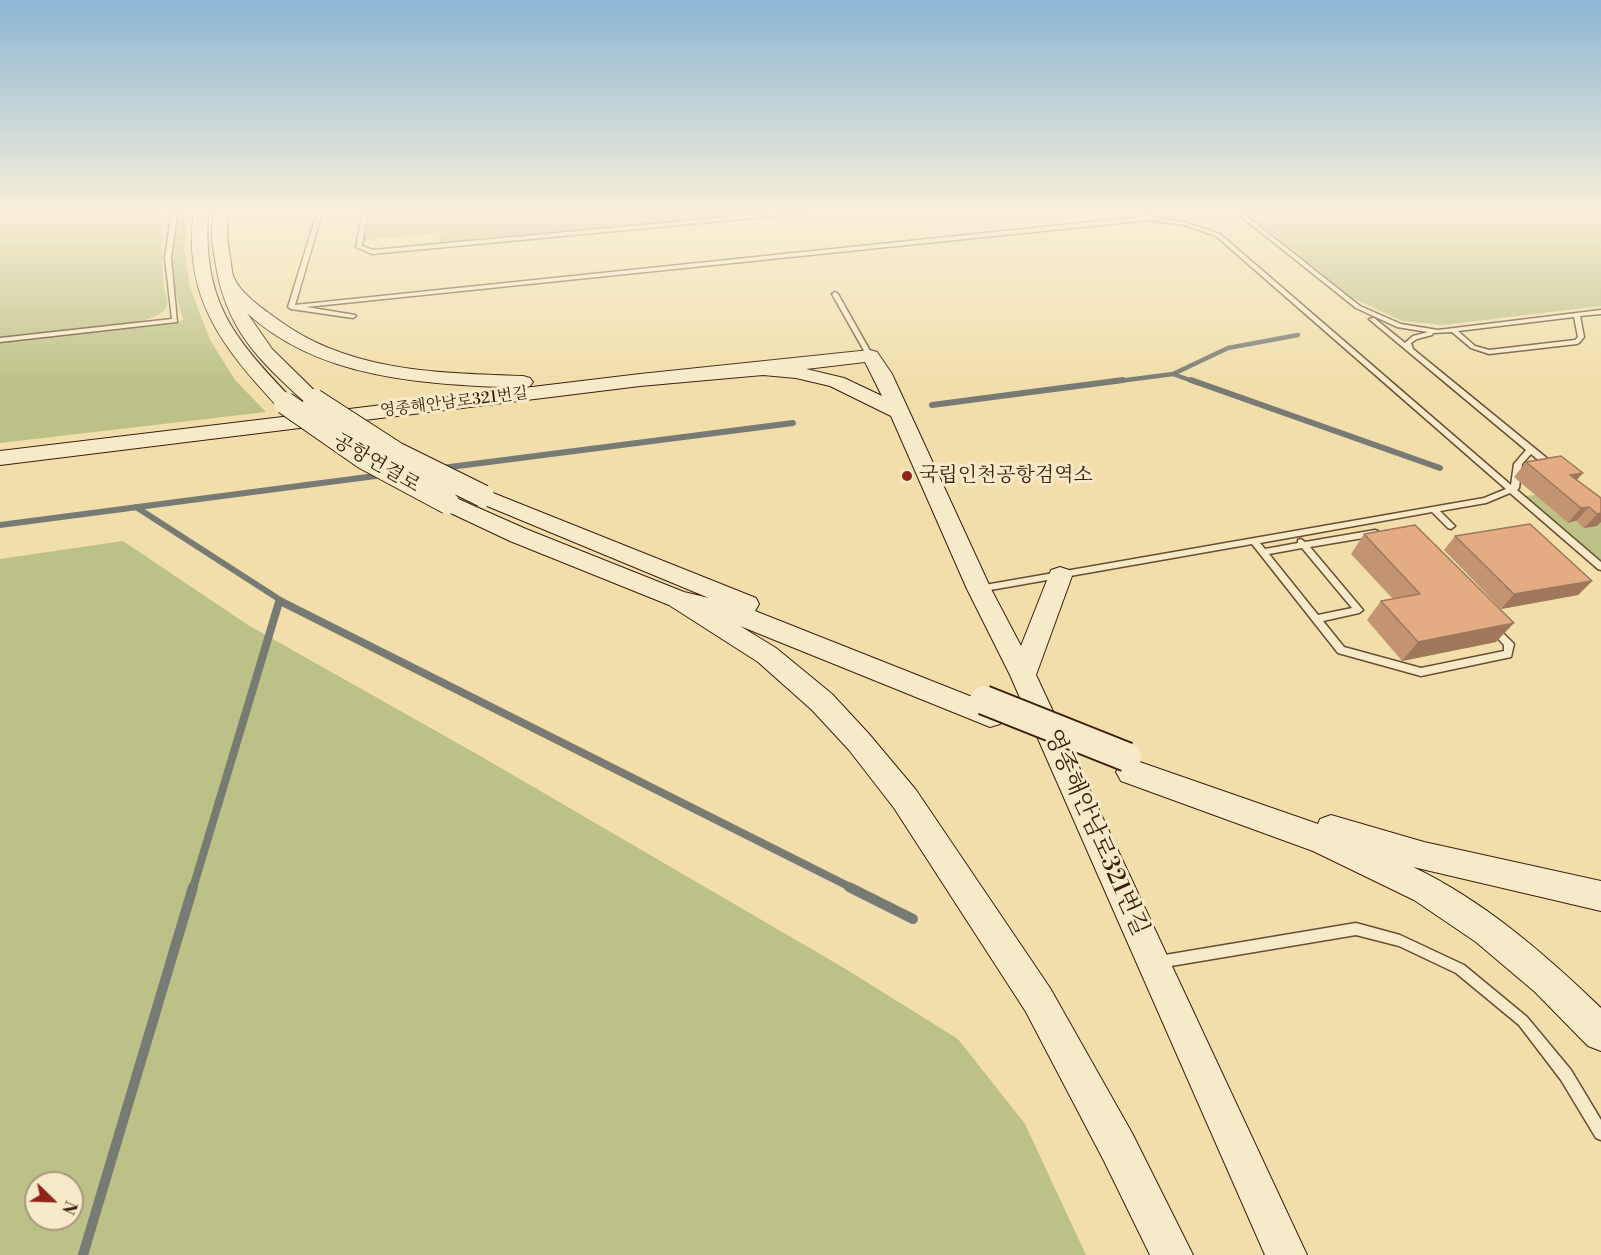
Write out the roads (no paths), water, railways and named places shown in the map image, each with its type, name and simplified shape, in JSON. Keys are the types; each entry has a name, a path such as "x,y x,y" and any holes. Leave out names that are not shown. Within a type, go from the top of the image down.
{"street":[{"name":"공항연결로","path":"200,269 221,328 256,373 285,403 315,428 362,459 448,503 518,535 678,599"},
{"name":"공항연결로","path":"223,269 237,317 269,360 314,400 352,429 408,461 483,496 987,708"},
{"path":"224,277 260,316 302,344 334,357 376,369 474,380 640,380"},
{"path":"743,370 870,356"},
{"name":"영종해안남로321번길","path":"870,356 882,374 901,413 979,589 1023,675 1286,1255"},
{"name":"영종해안남로321번길","path":"0,458 640,380 743,370 778,370 813,375 843,385 901,413"},
{"path":"1023,675 1060,576"},
{"path":"678,599 761,622 1323,840 1425,889 1488,932 1547,980 1601,1033"},
{"path":"678,599 767,655 822,702 859,741 905,799 1038,1000 1118,1146 1172,1255"},
{"path":"1129,764 1317,825 1424,856 1601,896"}],"lane":[{"path":"0,340 176,321 169,269"},
{"path":"291,307 302,269"},
{"path":"291,307 662,269"},
{"path":"1257,269 1601,567"},
{"path":"1309,269 1558,471"},
{"path":"835,294 870,356"},
{"path":"291,307 353,316"},
{"path":"1358,308 1399,326 1438,332"},
{"path":"1410,350 1408,343 1415,337 1438,332 1601,312"},
{"path":"1453,330 1473,347 1489,352 1577,342 1581,337 1576,314"},
{"path":"979,589 1486,500 1515,488 1518,464 1531,449"},
{"path":"1434,509 1451,526"},
{"path":"1262,552 1388,531"},
{"path":"1294,534 1359,610 1316,619"},
{"path":"1254,541 1341,650 1421,672 1508,654 1509,644 1484,619"},
{"path":"1154,963 1356,930 1400,940 1460,969 1523,1021 1566,1075 1601,1133"}],"waterway":[{"path":"1173,374 1228,348 1298,335"},
{"path":"1111,382 1173,374"},
{"path":"1173,374 1195,382"},
{"path":"932,405 1123,380"},
{"path":"1191,380 1440,468"},
{"path":"442,468 793,423"},
{"path":"136,507 383,475"},
{"path":"0,525 136,507"},
{"path":"136,507 285,603"},
{"path":"193,888 279,602"},
{"path":"282,602 852,888"},
{"path":"83,1255 193,887"},
{"path":"849,887 913,919"}],"place":[{"name":"국립인천공항검역소","path":"907,476"}]}
